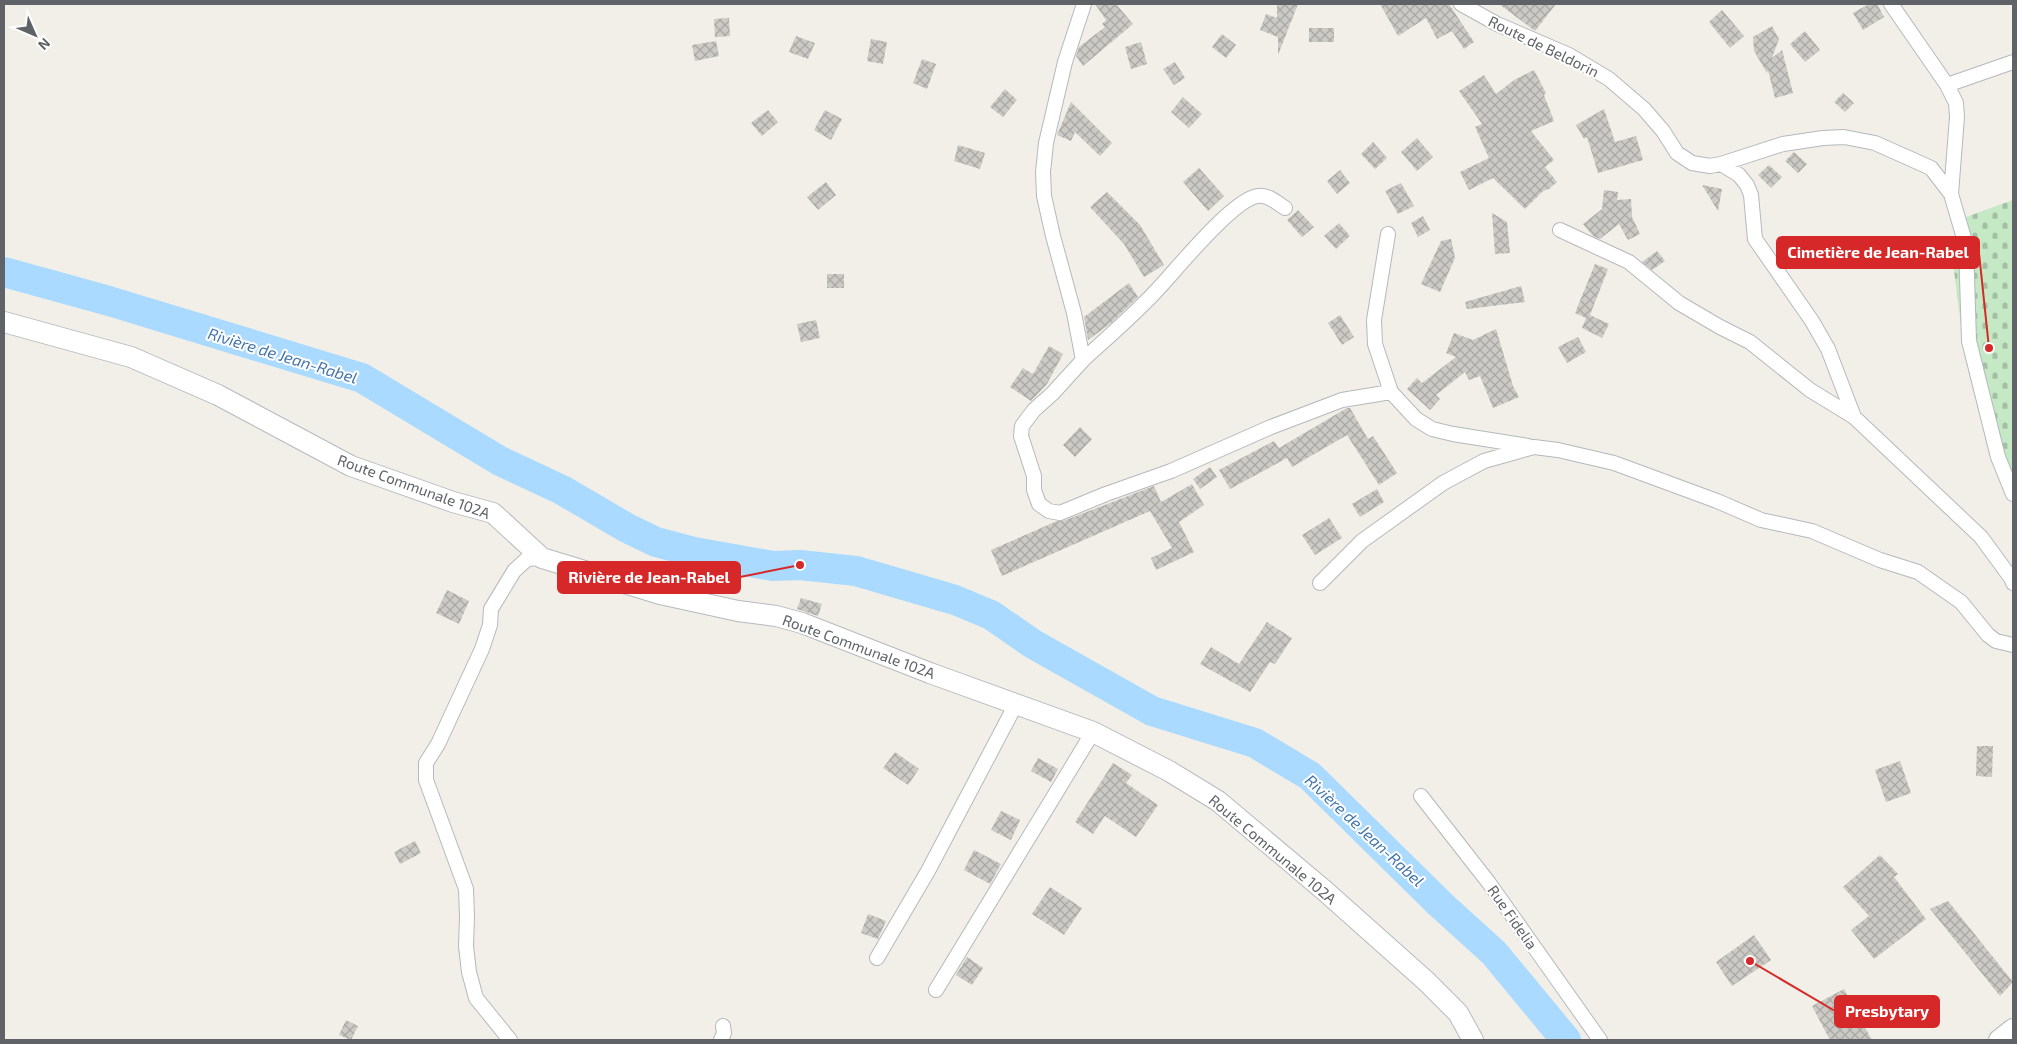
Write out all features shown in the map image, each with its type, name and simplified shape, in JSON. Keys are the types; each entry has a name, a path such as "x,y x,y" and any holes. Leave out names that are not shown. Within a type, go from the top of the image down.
{"street":[{"path":"1083,360 1074,313 1044,196 1043,172 1046,143 1065,62 1084,4"},
{"name":"Route de Beldorin","path":"1461,4 1497,24 1569,55 1609,79 1644,109 1677,152 1692,163 1710,166 1783,144 1844,137 1875,143 1931,168 1951,194 1966,245 1969,341 1998,457 2013,494"},
{"path":"1891,4 1947,85 1956,103 1957,117 1951,194"},
{"path":"1947,85 2013,62"},
{"path":"1721,164 1739,175 1746,184 1751,196 1755,239 1812,321 1828,348 1854,417"},
{"path":"1285,208 1266,196 1257,196 1242,205 1215,227 1159,289 1083,360 1052,394 1034,410 1022,426 1020,436 1034,476 1034,490 1039,504 1049,511 1060,513 1171,471 1271,426 1319,408 1342,400 1391,392"},
{"path":"1560,230 1629,262 1679,303 1720,328 1750,342 1810,390 1854,417 1981,537 2012,578 2013,583"},
{"path":"1388,234 1374,320 1376,344 1391,392 1416,419 1432,429 1453,434 1558,450 1614,464 1717,501 1761,520 1812,531 1880,560 1918,572 1961,602 1988,635 1996,641 2013,645"},
{"name":"Route Communale 102A","path":"4,322 131,357 218,395 351,466 453,502 493,513 542,558 660,594 738,611 776,616 802,623 1093,732 1170,771 1218,802 1325,891 1426,981 1458,1013 1474,1040"},
{"path":"1320,583 1362,541 1443,483 1484,461 1534,447"},
{"path":"510,1040 476,998 469,972 466,946 466,889 426,780 426,763 438,744 482,649 490,625 491,609 514,570 527,559 542,558"},
{"path":"877,958 932,863 1016,704"},
{"path":"936,990 1093,732"},
{"name":"Rue Fidelia","path":"1421,796 1489,883 1600,1040"},
{"path":"721,1040 724,1033 723,1026"},
{"path":"1999,1040 2013,1029"}],"green space":[{"path":"2013,200 2013,491 1988,444 1962,333 1951,247 1966,217"}],"building":[{"path":"1095,4 1116,4 1133,24 1083,66 1076,56 1079,47 1105,27 1102,24 1106,20"},
{"path":"1277,4 1298,4 1278,55 1278,37 1260,30 1266,14 1277,18"},
{"path":"1380,4 1449,4 1474,42 1464,49 1452,31 1437,39 1426,18 1398,36"},
{"path":"1499,4 1556,4 1535,31"},
{"path":"1869,4 1877,4 1884,17 1863,30 1853,13"},
{"path":"1722,10 1744,36 1730,48 1709,22"},
{"path":"729,18 730,36 715,37 714,19"},
{"path":"1772,26 1779,39 1772,58 1782,50 1793,93 1775,98 1768,70 1767,73 1754,51 1753,37"},
{"path":"1309,28 1334,28 1334,42 1309,42"},
{"path":"1805,31 1820,50 1805,62 1790,44"},
{"path":"1222,34 1236,45 1226,58 1212,47"},
{"path":"796,36 815,43 808,59 789,52"},
{"path":"871,39 887,42 883,64 867,61"},
{"path":"716,41 719,56 695,61 692,45"},
{"path":"1141,42 1147,64 1131,69 1125,47"},
{"path":"922,59 936,64 927,89 913,83"},
{"path":"1175,62 1185,78 1174,85 1163,69"},
{"path":"1534,70 1546,93 1544,95 1554,121 1531,131 1554,160 1545,167 1557,182 1549,189 1543,191 1525,209 1493,178 1469,190 1460,172 1489,158 1475,127 1482,124 1459,91 1484,75 1496,94 1514,80"},
{"path":"1005,89 1017,100 1003,117 990,107"},
{"path":"1843,93 1854,103 1845,112 1834,102"},
{"path":"1183,97 1202,114 1189,128 1171,112"},
{"path":"1071,102 1112,143 1100,156 1075,132 1071,141 1057,135"},
{"path":"1604,109 1615,142 1636,136 1643,160 1598,173 1587,137 1584,139 1576,125"},
{"path":"768,110 778,122 762,136 751,123"},
{"path":"825,110 842,119 831,140 814,130"},
{"path":"1417,138 1433,157 1417,171 1401,152"},
{"path":"1373,142 1387,158 1375,169 1361,154"},
{"path":"958,145 985,153 980,169 954,161"},
{"path":"1794,152 1807,164 1798,173 1785,161"},
{"path":"1769,165 1782,177 1771,188 1758,175"},
{"path":"1199,168 1224,196 1208,211 1183,182"},
{"path":"1340,170 1350,183 1337,194 1327,181"},
{"path":"826,182 836,195 818,210 807,197"},
{"path":"1401,183 1414,206 1398,214 1385,191"},
{"path":"1702,185 1722,189 1718,211"},
{"path":"1604,190 1618,192 1617,200 1631,199 1632,217 1640,234 1628,240 1619,224 1600,239 1593,236 1583,224 1602,209"},
{"path":"1107,192 1140,225 1164,265 1144,277 1124,244 1090,207"},
{"path":"1298,210 1314,227 1302,237 1287,220"},
{"path":"1492,213 1507,222 1510,253 1495,254"},
{"path":"1423,216 1430,230 1418,237 1411,223"},
{"path":"1339,223 1350,236 1336,249 1324,236"},
{"path":"1451,239 1455,258 1440,292 1421,284 1441,241"},
{"path":"1657,251 1665,261 1652,270 1642,262"},
{"path":"1595,264 1608,269 1590,315 1609,324 1602,338 1582,328 1586,318 1575,313"},
{"path":"827,274 844,274 844,288 827,288"},
{"path":"1129,283 1138,297 1111,323 1088,340 1084,317"},
{"path":"1521,286 1525,302 1467,309 1465,302"},
{"path":"1340,315 1354,337 1342,345 1328,323"},
{"path":"816,320 820,338 801,342 797,324"},
{"path":"1496,329 1513,386 1519,397 1493,408 1480,376 1469,380 1465,372 1436,395 1440,399 1430,410 1407,389 1417,378 1422,383 1456,357 1446,353 1454,333 1473,340"},
{"path":"1578,337 1586,352 1567,363 1558,347"},
{"path":"1049,346 1063,354 1047,384 1031,401 1010,387 1023,368 1033,374"},
{"path":"1350,408 1368,439 1373,436 1397,473 1379,485 1347,435 1292,467 1287,458 1230,489 1219,470 1274,441 1279,448"},
{"path":"1080,427 1092,439 1075,457 1063,445"},
{"path":"1210,467 1217,477 1200,489 1193,479"},
{"path":"1192,484 1204,505 1179,522 1194,552 1156,570 1151,558 1172,548 1150,511 1002,576 991,550 1057,521 1063,521 1154,486 1161,502"},
{"path":"1377,489 1384,502 1360,517 1352,504"},
{"path":"1329,518 1342,538 1315,555 1302,535"},
{"path":"695,581 717,586 715,594 693,589"},
{"path":"447,590 469,601 459,624 436,613"},
{"path":"801,598 822,604 818,616 797,609"},
{"path":"1267,622 1292,638 1275,664 1270,662 1250,692 1200,664 1211,647 1239,664"},
{"path":"1977,746 1993,746 1992,777 1976,776"},
{"path":"895,752 919,769 908,785 883,768"},
{"path":"1038,758 1058,769 1051,782 1031,771"},
{"path":"1900,761 1911,793 1886,802 1875,770"},
{"path":"1113,763 1132,775 1126,783 1158,805 1136,837 1105,816 1093,834 1075,822"},
{"path":"1001,811 1020,820 1011,840 991,830"},
{"path":"415,841 421,853 400,864 394,852"},
{"path":"974,850 1001,864 990,884 964,870"},
{"path":"1880,855 1898,874 1894,877 1926,919 1874,959 1851,930 1869,916 1843,887"},
{"path":"1050,887 1082,908 1064,935 1032,914"},
{"path":"1948,901 2013,982 2000,996 1930,909"},
{"path":"868,914 886,921 878,939 861,933"},
{"path":"1754,935 1771,960 1732,986 1716,962"},
{"path":"967,957 983,968 972,985 956,975"},
{"path":"1844,989 1872,1040 1830,1040 1812,1006"},
{"path":"346,1020 358,1026 351,1040 339,1035"}],"waterway":[{"name":"Rivière de Jean-Rabel","path":"4,272 109,301 362,378 500,461 562,490 627,528 656,542 694,552 773,566 800,565 856,571 955,600 991,615 1033,644 1152,711 1255,743 1310,776 1440,904 1494,953 1566,1040"}],"place":[{"name":"Cimetière de Jean-Rabel","path":"1989,348"},
{"name":"Rivière de Jean-Rabel","path":"800,565"},
{"name":"Presbytary","path":"1750,961"}]}
